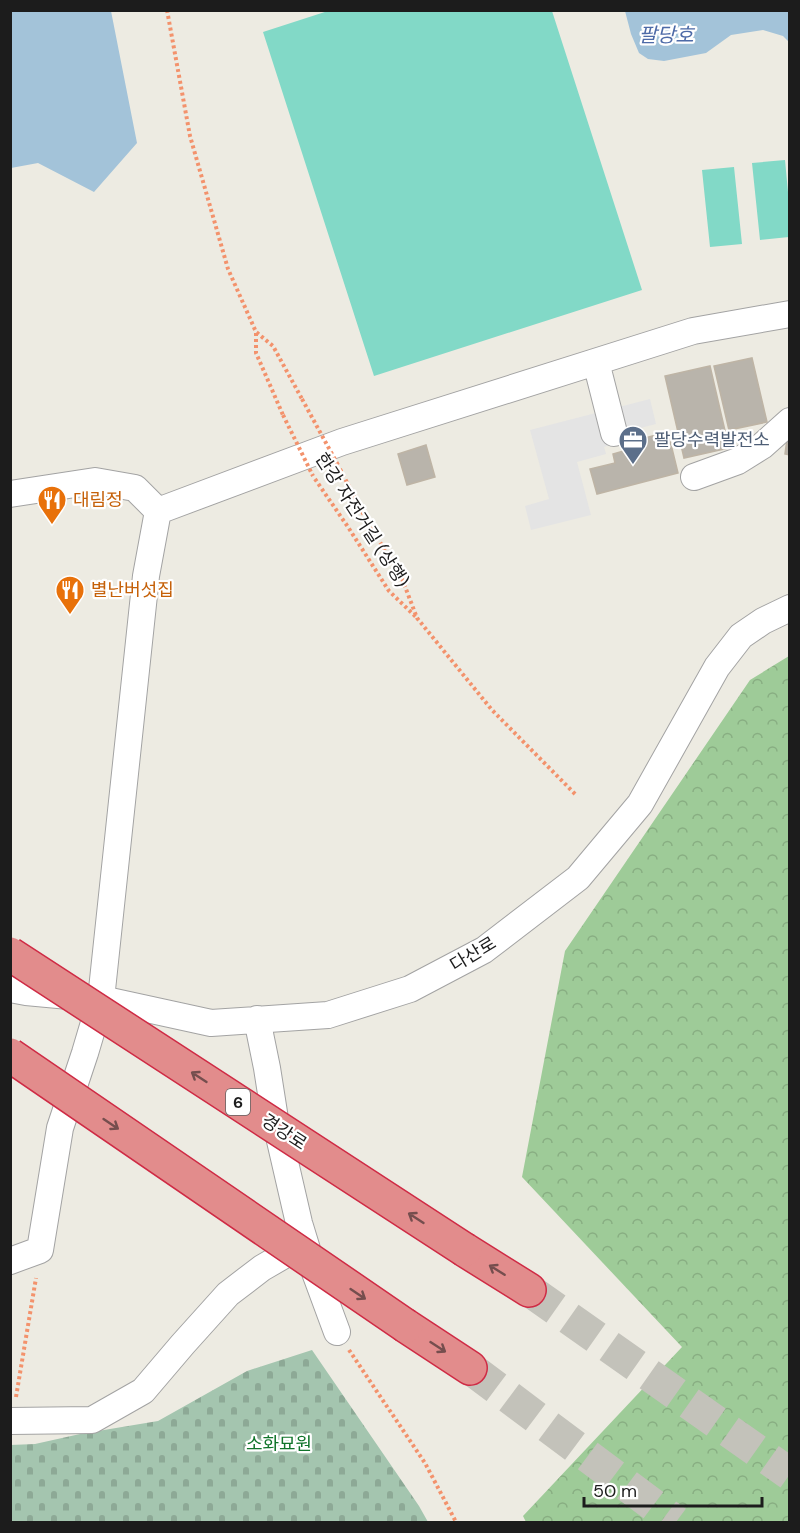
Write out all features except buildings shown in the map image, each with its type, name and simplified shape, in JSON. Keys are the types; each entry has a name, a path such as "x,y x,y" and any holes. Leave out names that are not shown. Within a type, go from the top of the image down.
{"highway":[{"name":"경강로","path":"10,954 529,1290"},
{"path":"10,1055 470,1368"}],"street":[{"path":"158,511 342,442 693,331 789,315"},
{"path":"596,362 614,433"},
{"path":"694,477 738,461 762,446 789,421"},
{"path":"10,494 94,481 135,488 158,511"},
{"path":"10,1261 40,1250 60,1128 101,999 146,576 158,511"},
{"name":"다산로","path":"10,989 101,999 211,1023 328,1015 410,989 484,950 578,878 640,804 717,667 741,636 763,621 789,608"},
{"path":"257,1019 274,1119 305,1243 337,1332"},
{"path":"11,1421 92,1420 143,1391 228,1294 262,1268 305,1243"}],"path":[{"path":"167,10 190,136 228,268 256,332 273,346 368,523 401,576 417,618 492,710 577,796"},
{"name":"한강 자전거길 (상행)","path":"256,332 256,353 313,476 389,591 417,618"},
{"path":"11,1421 40,1250"},
{"path":"337,1332 425,1462 456,1522"}],"green space":[{"path":"789,656 789,1522 526,1522 523,1516 682,1347 522,1177 565,951 750,680"},
{"name":"소화묘원","path":"312,1350 428,1522 11,1522 10,1445 35,1444 158,1421 247,1371"}],"shaded area":[{"path":"331,10 552,11 642,290 374,376 263,32"},
{"path":"785,160 789,237 760,240 752,163"},
{"path":"734,167 742,244 710,247 702,170"},
{"path":"650,399 656,424 621,433 623,441 604,447 606,454 577,462 591,515 531,530 525,506 549,499 530,430"}],"water":[{"path":"11,10 111,11 137,143 94,192 38,163 11,168"},
{"name":"팔당호","path":"625,11 789,11 789,42 783,36 763,30 731,35 706,53 664,61 648,59 639,53"}],"tunnel":[{"path":"529,1290 790,1474"},
{"path":"470,1368 676,1522"}],"place":[{"name":"팔당수력발전소","path":"633,466"},
{"name":"대림정","path":"52,526"},
{"name":"별난버섯집","path":"70,616"}]}
